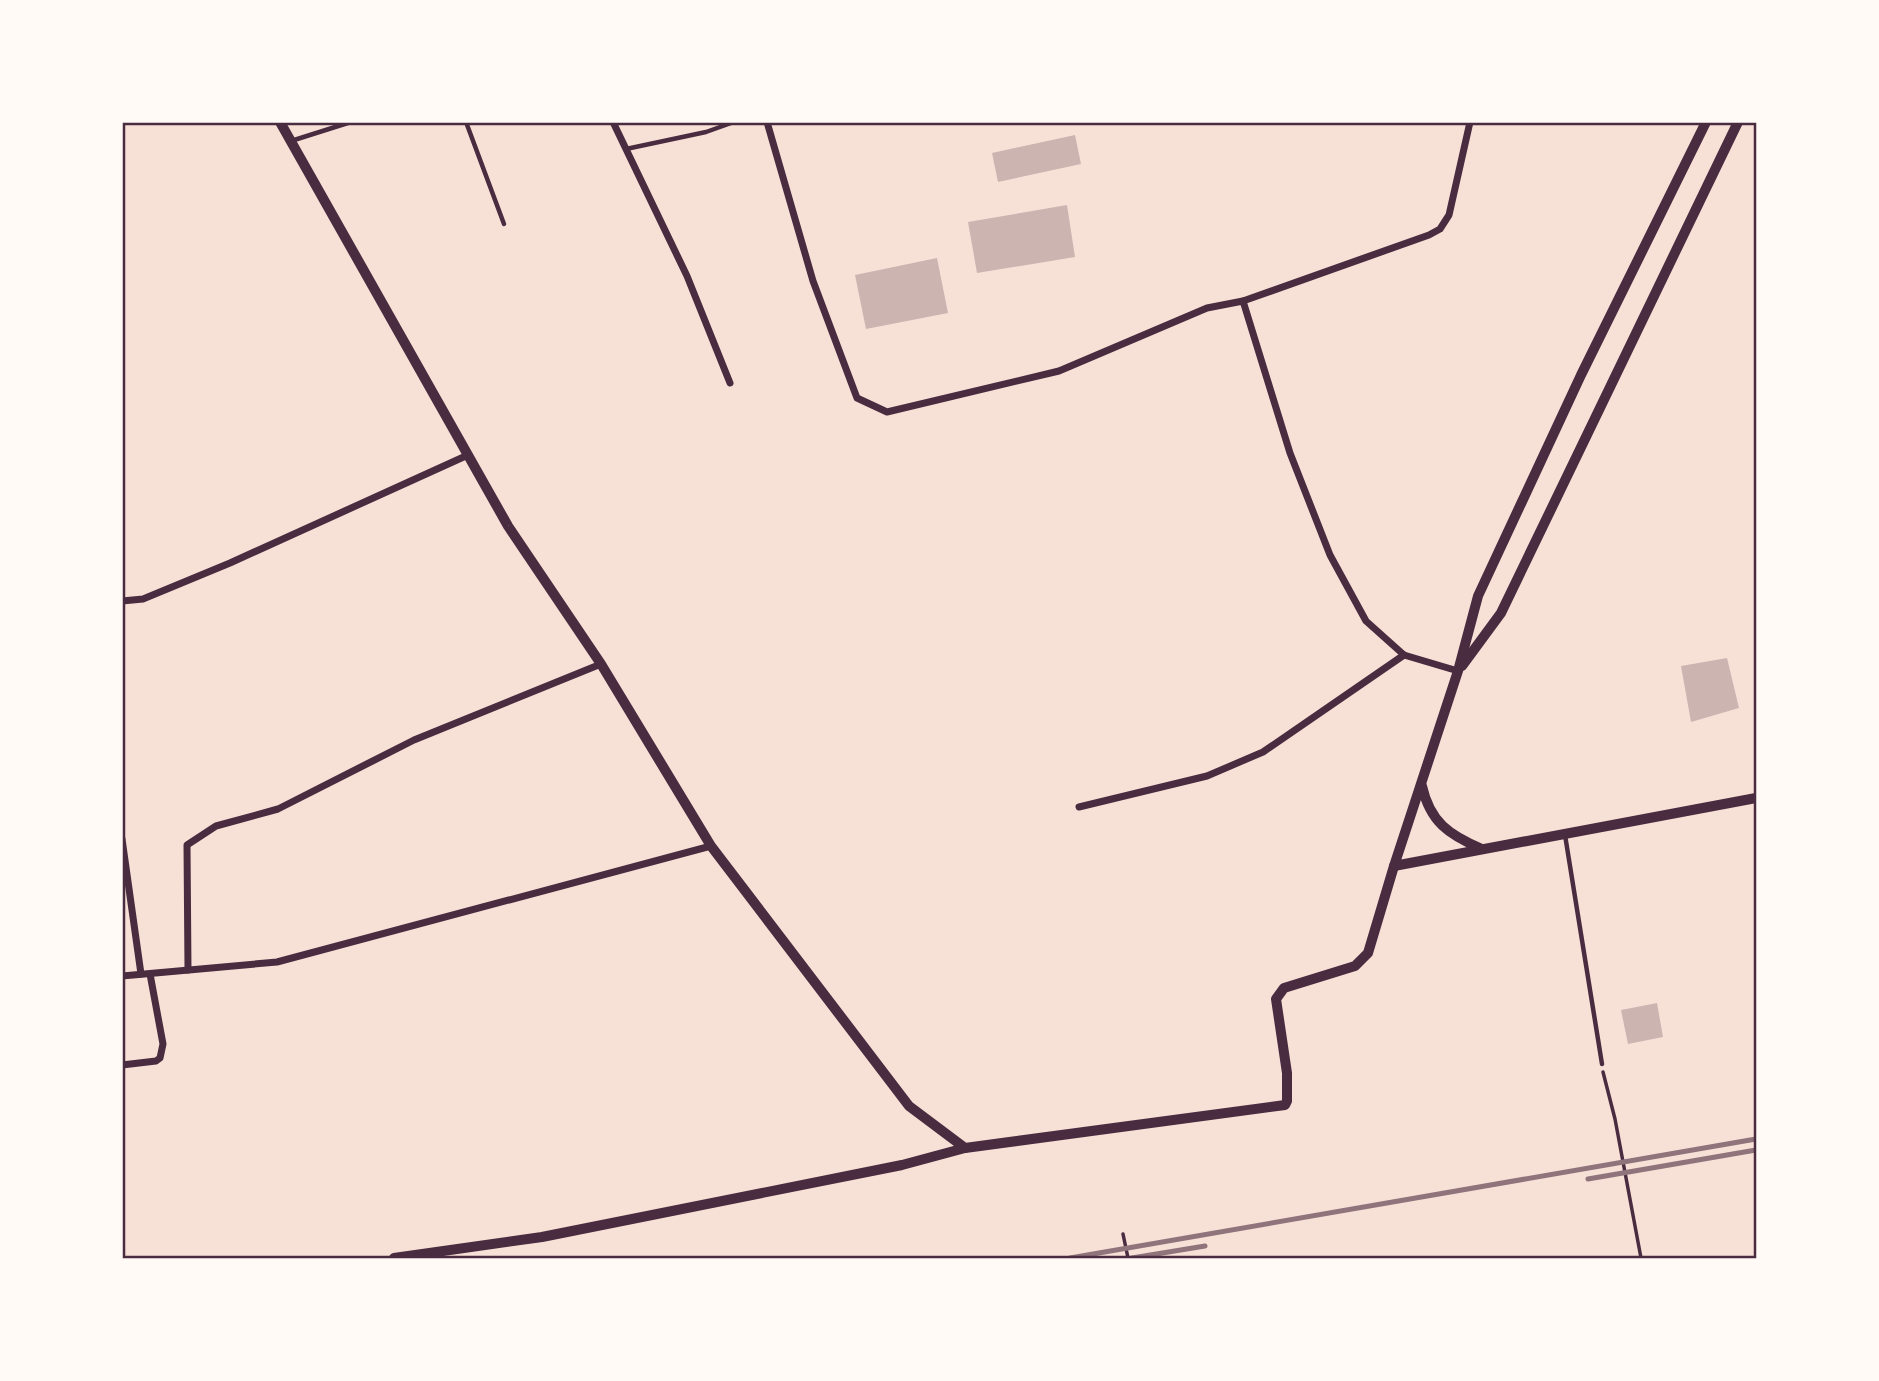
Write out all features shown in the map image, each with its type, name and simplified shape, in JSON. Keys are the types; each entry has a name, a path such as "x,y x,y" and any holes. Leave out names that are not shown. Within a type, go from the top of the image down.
{"street":[{"path":"280,122 508,526 601,664 711,846 909,1105 965,1148"},
{"path":"613,122 687,276 730,383"},
{"path":"766,122 813,281 857,398 887,412 1059,371 1207,309 1243,301 1429,235 1440,229 1450,215 1470,122"},
{"path":"394,1258 542,1237 902,1165 965,1148 1285,1105 1287,1073 1276,999 1278,993 1284,988 1355,966 1368,953 1458,671 1478,596 1581,375 1706,122"},
{"path":"1458,671 1501,613 1738,122"},
{"path":"1243,301 1290,453 1330,555 1366,621 1404,655 1458,671"},
{"path":"122,601 143,598 230,563 468,455"},
{"path":"1079,807 1207,776 1263,752 1404,655"},
{"path":"188,970 187,845 216,826 278,809 414,740 601,664"},
{"path":"1422,783 1426,805 1441,825 1458,839 1482,849"},
{"path":"1395,866 1756,798"},
{"path":"122,839 141,975"},
{"path":"122,976 277,962 711,846"},
{"path":"122,1065 156,1061 162,1053 163,1044 150,974"}],"lane":[{"path":"291,141 351,122"},
{"path":"466,122 504,224"},
{"path":"626,149 706,132 734,122"},
{"path":"1565,834 1601,1064"}],"path":[{"path":"1601,1064 1615,1119 1641,1258"},
{"path":"1123,1234 1128,1258"}],"building":[{"path":"1075,135 1081,164 998,182 992,153"},
{"path":"1067,205 1075,257 977,273 968,222"},
{"path":"937,258 948,313 866,329 855,275"},
{"path":"1727,658 1739,708 1691,722 1681,666"},
{"path":"1657,1003 1663,1037 1628,1044 1621,1010"}],"railway":[{"path":"1070,1258 1756,1139"},
{"path":"1588,1179 1756,1150"},
{"path":"1132,1258 1205,1246"}]}
